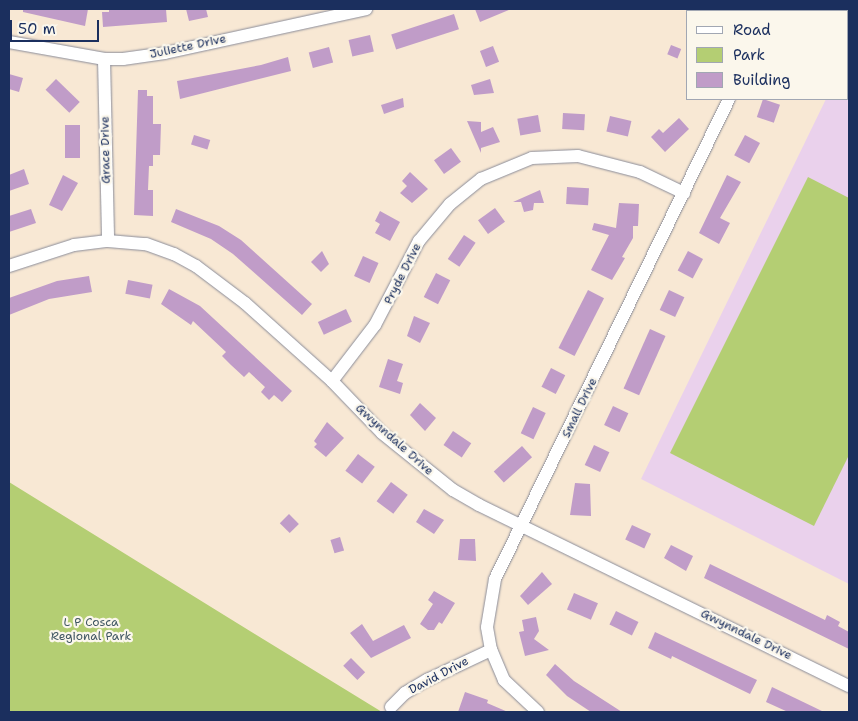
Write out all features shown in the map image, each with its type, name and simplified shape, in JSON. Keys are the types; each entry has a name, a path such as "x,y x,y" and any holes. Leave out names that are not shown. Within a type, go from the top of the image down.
{"street":[{"name":"Juliette Drive","path":"9,42 104,59 165,53 366,9"},
{"name":"Grace Drive","path":"104,59 108,241"},
{"name":"Small Drive","path":"538,712 504,680 491,650 487,627 494,579 523,525 729,100"},
{"name":"Pryde Drive","path":"332,381 371,332 419,241 450,204 481,178 532,158 578,156 640,172 684,192"},
{"name":"Gwynndale Drive","path":"9,266 74,245 108,241 160,248 196,266 245,303 332,381 382,433 432,476 479,505 849,686"},
{"name":"David Drive","path":"391,708 405,693 426,680 491,650"}],"shaded area":[{"path":"849,51 849,584 641,479 826,100 848,100"}],"green space":[{"path":"808,177 849,198 849,455 814,526 670,453"},
{"name":"L P Cosca Regional Park","path":"9,482 224,615 382,712 9,712"}],"building":[{"path":"23,9 88,9 85,26 23,12"},
{"path":"109,9 166,9 167,22 103,27 102,12 109,12"},
{"path":"186,9 206,9 208,17 189,21"},
{"path":"475,9 511,9 480,22"},
{"path":"454,14 459,29 396,50 391,34"},
{"path":"370,35 374,52 352,57 349,40"},
{"path":"671,45 681,49 677,58 667,54"},
{"path":"493,46 499,62 486,67 480,51"},
{"path":"329,47 333,62 313,68 309,52"},
{"path":"288,57 291,71 180,99 177,81 261,65"},
{"path":"9,74 23,78 19,92 9,89"},
{"path":"56,79 80,102 69,113 46,90"},
{"path":"490,79 494,93 474,95 471,85"},
{"path":"138,90 147,90 147,96 153,96 153,124 161,124 160,155 153,155 153,166 149,166 148,190 153,190 153,216 134,215"},
{"path":"403,98 404,107 384,114 381,105"},
{"path":"763,100 780,105 774,123 757,117"},
{"path":"563,113 585,114 584,130 562,129"},
{"path":"538,115 541,132 520,135 517,119"},
{"path":"610,116 631,121 628,137 606,132"},
{"path":"679,118 689,129 665,152 651,137 659,129 663,133"},
{"path":"467,121 481,122 481,132 493,127 500,142 481,148 481,153"},
{"path":"65,125 80,125 80,158 65,158"},
{"path":"194,135 210,140 207,150 191,145"},
{"path":"745,135 760,143 749,163 734,155"},
{"path":"451,148 461,162 444,174 434,160"},
{"path":"24,169 29,184 9,191 9,175"},
{"path":"410,172 428,189 412,203 400,193 407,186 402,181"},
{"path":"63,175 78,183 62,211 49,205"},
{"path":"727,175 741,182 720,218 730,223 719,244 699,233"},
{"path":"567,187 589,188 588,205 566,204"},
{"path":"540,190 544,203 534,203 533,210 524,212 521,202 513,202"},
{"path":"619,203 639,204 638,226 633,226 633,238 622,257 625,258 612,280 591,270 609,235 592,230 594,223 616,228"},
{"path":"495,208 505,222 488,234 478,220"},
{"path":"31,209 36,223 9,232 9,216"},
{"path":"176,209 219,226 241,240 312,304 302,315 233,254 211,239 171,222"},
{"path":"380,211 400,222 390,241 375,233 380,224 375,221"},
{"path":"464,235 476,243 459,267 448,259"},
{"path":"322,251 329,264 321,272 311,262"},
{"path":"688,251 703,259 693,278 678,270"},
{"path":"363,256 379,263 370,283 354,276"},
{"path":"436,273 450,280 438,304 424,297"},
{"path":"89,276 92,292 49,299 9,315 9,298 57,281"},
{"path":"128,280 153,285 150,299 125,294"},
{"path":"169,289 200,306 292,391 282,402 274,395 269,400 261,392 265,387 249,372 244,377 222,356 226,352 193,321 191,325 161,304"},
{"path":"588,290 604,298 575,356 558,348"},
{"path":"669,290 684,297 675,317 660,310"},
{"path":"346,309 352,322 324,335 318,322"},
{"path":"414,316 430,323 420,343 407,336"},
{"path":"650,329 666,336 639,395 624,388"},
{"path":"388,359 403,364 397,381 403,383 400,394 379,387"},
{"path":"551,368 565,375 556,394 541,387"},
{"path":"420,403 436,418 425,431 410,415"},
{"path":"613,406 628,413 620,432 604,425"},
{"path":"533,407 546,413 533,439 521,433"},
{"path":"327,422 344,438 326,457 314,447 317,444 314,441"},
{"path":"453,431 471,443 462,457 443,445"},
{"path":"594,445 609,452 600,472 585,465"},
{"path":"522,446 532,457 504,483 494,471"},
{"path":"358,454 375,467 362,483 345,471"},
{"path":"391,482 408,495 393,514 377,501"},
{"path":"575,483 590,484 591,516 570,515"},
{"path":"424,509 444,520 434,534 416,522"},
{"path":"289,514 299,524 290,533 280,523"},
{"path":"632,525 651,534 644,548 625,540"},
{"path":"340,537 344,550 335,553 330,540"},
{"path":"460,539 475,539 476,561 458,560"},
{"path":"671,545 693,556 686,571 664,558"},
{"path":"710,564 825,620 827,615 840,622 838,626 849,632 849,649 704,578"},
{"path":"542,572 552,584 528,605 520,596"},
{"path":"434,591 455,603 442,624 439,622 434,630 428,630 420,624 433,604 428,600"},
{"path":"574,593 598,603 591,620 567,610"},
{"path":"616,611 638,622 632,635 609,624"},
{"path":"536,617 539,631 534,639 549,650 525,656 519,632 524,631 522,620"},
{"path":"362,624 373,641 404,625 411,638 371,658 350,633"},
{"path":"655,632 757,680 750,694 672,656 671,659 648,648"},
{"path":"351,658 365,672 357,680 343,666"},
{"path":"555,664 574,681 622,712 591,712 567,696 546,675"},
{"path":"772,687 824,712 788,712 766,702"},
{"path":"465,692 488,700 487,703 508,712 458,712"}]}
